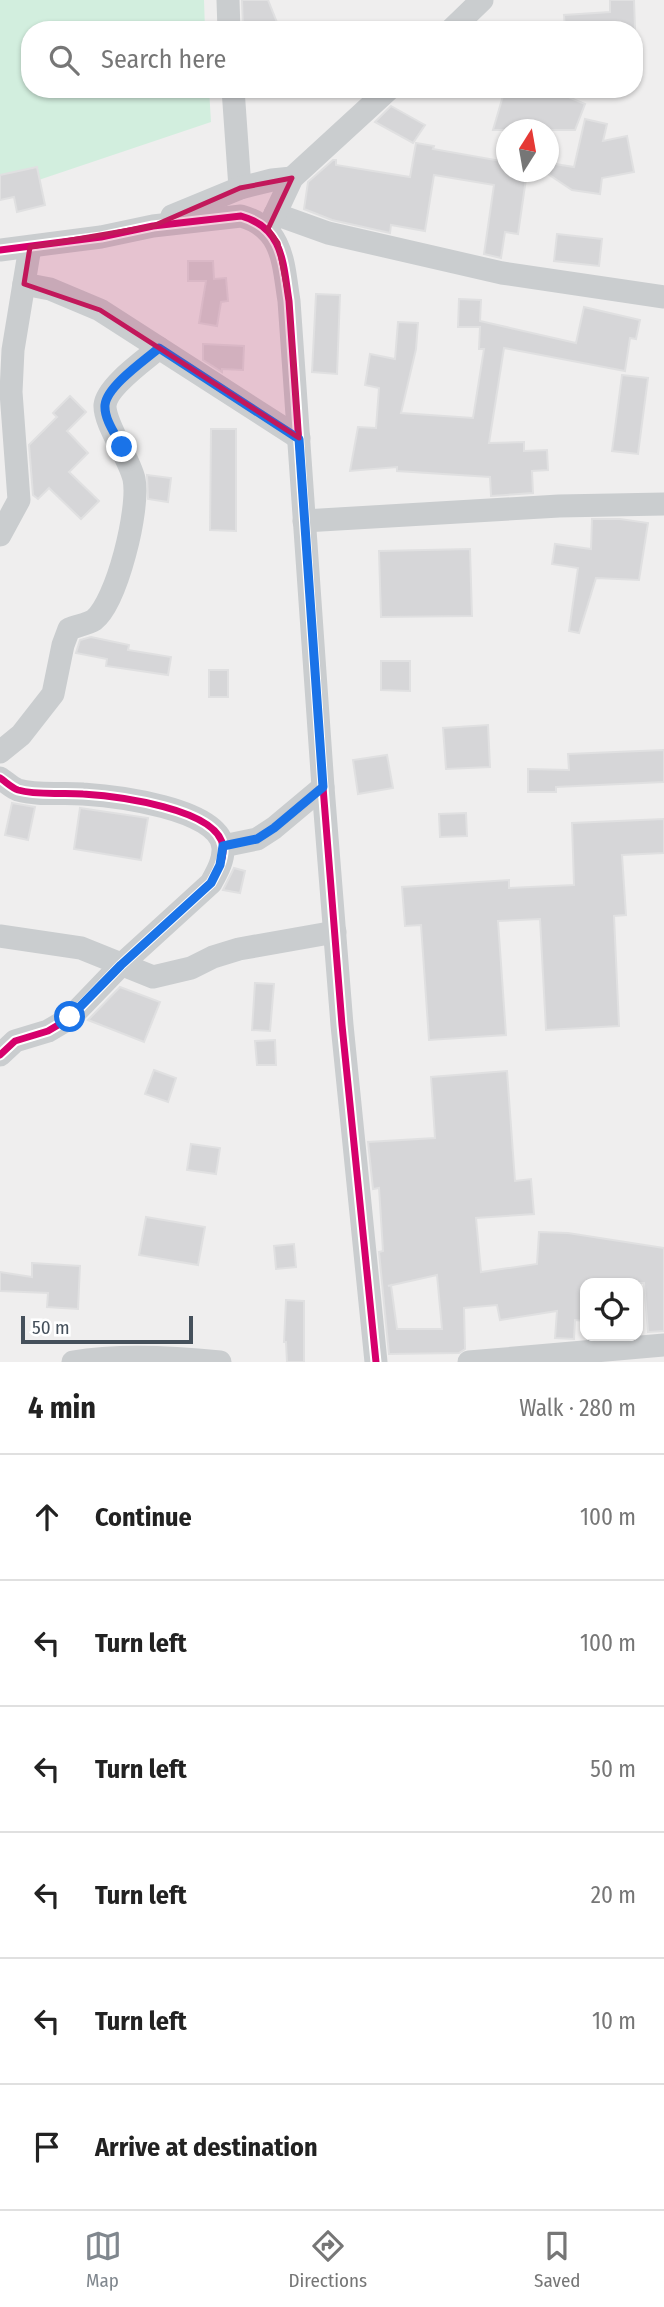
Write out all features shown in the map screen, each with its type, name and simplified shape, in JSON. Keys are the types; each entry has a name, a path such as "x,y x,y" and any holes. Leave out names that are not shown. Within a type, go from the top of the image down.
{"street":[{"path":"228,0 229,21"},
{"path":"460,21 482,0"},
{"path":"234,98 240,188"},
{"path":"376,1362 342,1026 289,301 272,222 292,178 379,98"},
{"path":"153,226 240,188 292,178"},
{"path":"0,250 101,237 153,226 241,216 502,273 664,297"},
{"path":"0,535 19,500 11,391 13,350 30,247"},
{"path":"24,284 51,289 100,310 299,439"},
{"path":"0,752 21,735 53,694 69,629 93,621 107,604 131,532 135,506 134,479 122,447 107,419 105,403 113,388 159,348"},
{"path":"304,521 559,506 664,503"},
{"path":"0,778 16,789 138,801 171,809 201,820 215,830 223,846 220,865 211,883 121,965 70,1017 48,1031 15,1041 0,1055"},
{"path":"223,846 257,839 323,787"},
{"path":"0,936 81,948 153,977 191,968 213,957 239,949 335,932"},
{"path":"469,1362 664,1345"},
{"path":"73,1362 91,1359 188,1359 219,1362"}],"highlighted area":[{"path":"292,178 268,229 278,243 289,301 299,438 100,310 24,284 30,247 153,226 240,188"}],"green space":[{"path":"0,0 204,0 205,21 21,21 21,98 210,98 211,122 0,193"}],"building":[{"path":"242,0 268,0 276,21 243,21"},
{"path":"610,0 634,0 635,21 564,21 564,15 610,12"},
{"path":"502,98 571,98 585,104 575,130 559,130 559,119 496,119"},
{"path":"391,106 425,125 413,143 375,122"},
{"path":"585,119 607,124 603,141 627,136 634,172 602,178 600,194 572,190 559,181 559,165 574,167"},
{"path":"416,143 434,146 433,149 496,160 496,182 526,182 518,234 505,232 501,258 484,254 494,185 434,175 425,231 391,225 390,233 332,220 304,209 308,182 333,160 336,160 336,165 410,177"},
{"path":"37,167 45,205 17,212 14,197 0,200 0,175"},
{"path":"557,234 602,239 599,266 554,261"},
{"path":"188,261 213,261 214,279 226,278 228,301 221,302 217,326 199,323 206,281 188,281"},
{"path":"316,294 340,295 337,374 312,372"},
{"path":"459,299 481,300 480,321 576,343 584,307 640,320 636,339 630,338 625,371 504,348 489,443 524,442 524,451 547,450 548,470 532,471 533,493 491,496 490,477 397,471 397,467 350,471 358,427 376,428 379,388 365,385 370,354 395,359 398,322 418,323 416,349 401,413 473,418 484,349 479,349 480,327 458,327"},
{"path":"203,344 244,346 243,370 222,369 222,372 203,360"},
{"path":"622,375 648,378 638,454 612,451"},
{"path":"70,396 86,412 67,431 88,453 69,472 99,501 81,519 49,488 38,499 33,495 29,445 57,417 53,413"},
{"path":"211,429 236,429 236,531 210,530"},
{"path":"147,475 171,478 168,502 148,499"},
{"path":"592,519 648,523 639,580 596,578 579,633 569,631 578,568 552,564 555,544 591,549"},
{"path":"470,549 472,616 381,617 379,551"},
{"path":"91,637 129,645 128,650 171,657 168,675 106,666 107,659 76,653 80,640"},
{"path":"381,661 410,661 410,691 381,690"},
{"path":"209,670 228,670 228,697 209,697"},
{"path":"488,725 490,767 446,769 443,728"},
{"path":"664,750 664,782 556,787 556,792 528,792 528,769 569,770 568,754"},
{"path":"387,755 393,788 358,794 353,760"},
{"path":"12,803 35,807 28,840 5,835"},
{"path":"80,808 148,818 141,860 74,849"},
{"path":"466,813 467,836 440,837 439,814"},
{"path":"664,819 664,853 622,855 626,915 614,916 619,1026 546,1030 540,919 498,921 506,1035 429,1040 421,925 405,926 402,887 509,880 509,888 574,885 572,823"},
{"path":"234,868 245,871 240,893 223,890"},
{"path":"255,983 274,984 270,1031 252,1030"},
{"path":"120,987 160,1002 144,1042 88,1020"},
{"path":"275,1040 276,1065 257,1065 255,1041"},
{"path":"154,1070 176,1078 168,1102 145,1094"},
{"path":"507,1071 515,1181 531,1179 534,1214 476,1218 481,1272 537,1264 539,1232 568,1233 664,1248 664,1331 648,1332 643,1278 580,1278 580,1320 575,1320 574,1339 555,1338 557,1311 500,1320 497,1305 464,1308 465,1349 459,1353 389,1354 379,1252 383,1251 379,1188 373,1189 368,1142 435,1138 431,1077","holes":["437,1275 442,1329 397,1329 391,1285"]},
{"path":"191,1144 220,1148 216,1174 187,1170"},
{"path":"146,1217 205,1227 198,1265 139,1255"},
{"path":"294,1244 296,1267 276,1269 274,1246"},
{"path":"32,1263 80,1266 78,1309 47,1307 48,1293 0,1291 0,1272 32,1277"},
{"path":"286,1300 304,1301 304,1362 287,1362 284,1342"}],"cycle path":[{"path":"0,250 101,237 153,226 241,216 266,229 279,249 289,301 342,1025 376,1362"},
{"path":"0,778 26,792 83,794 140,801 163,807 204,823 217,834 223,847 220,866 211,883 121,965 70,1018 48,1031 15,1041 0,1055"}],"route":[{"path":"70,1017 121,965 211,883 220,865 223,846 257,839 323,787 299,439 159,348 113,388 105,403 107,419 122,447"}]}
